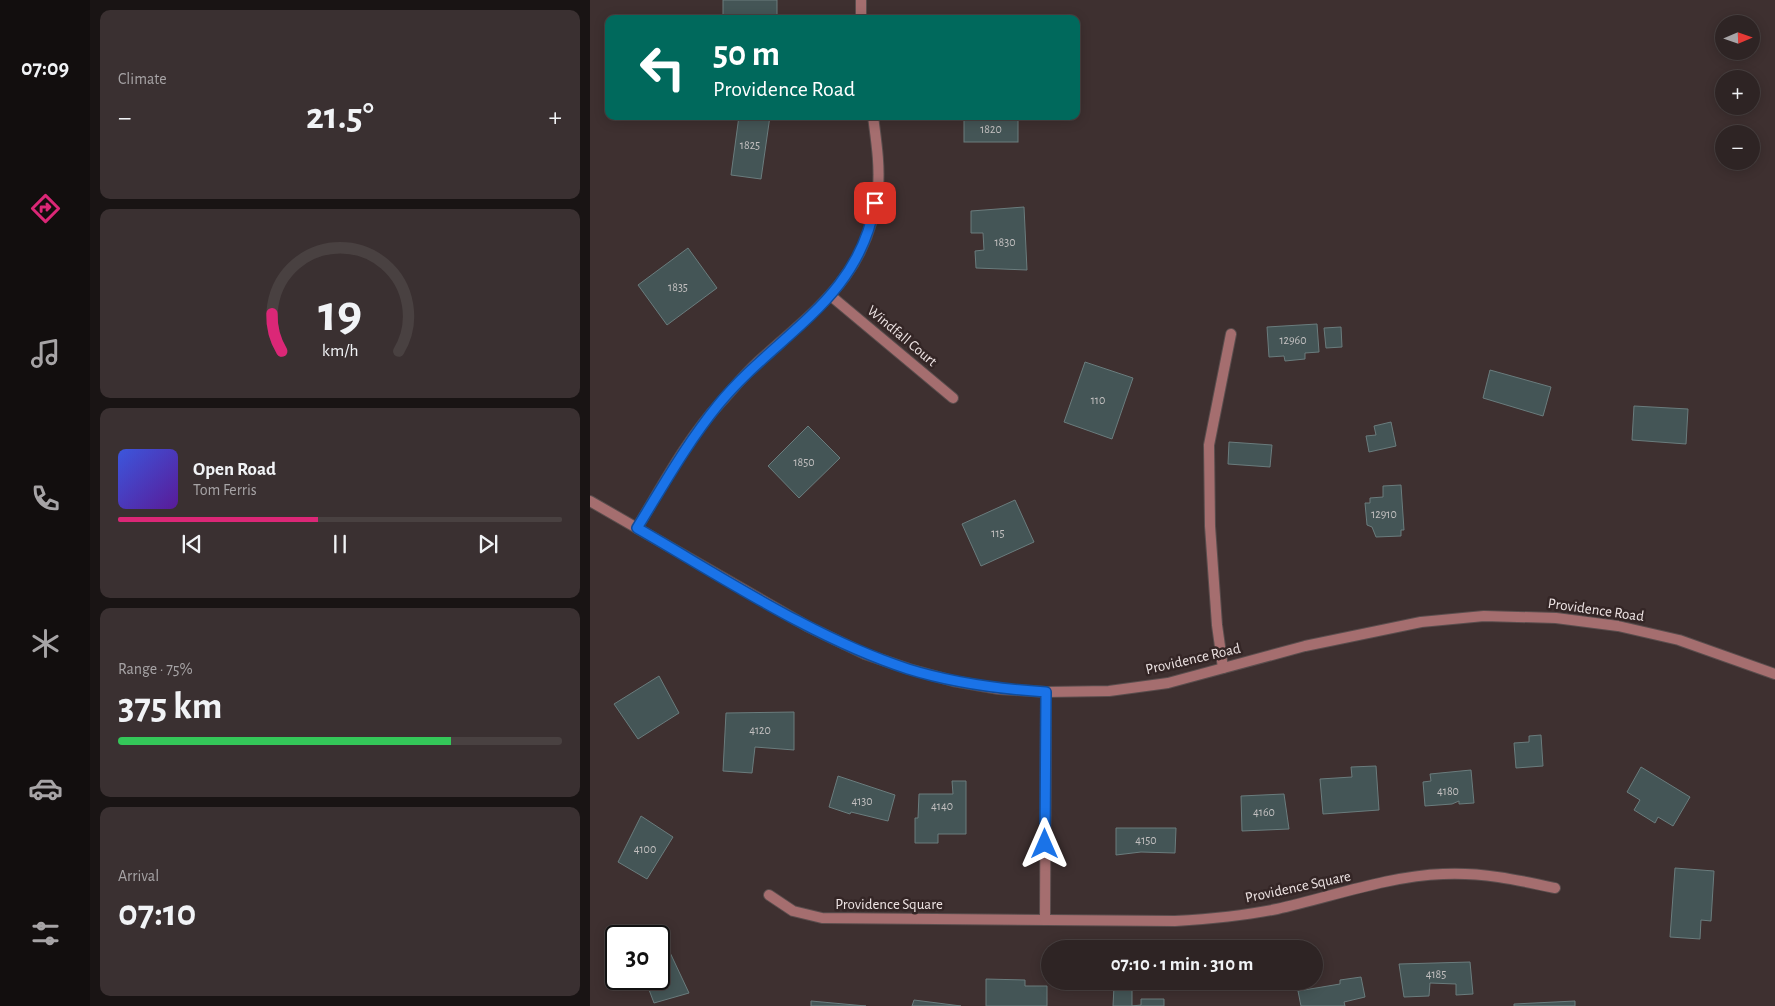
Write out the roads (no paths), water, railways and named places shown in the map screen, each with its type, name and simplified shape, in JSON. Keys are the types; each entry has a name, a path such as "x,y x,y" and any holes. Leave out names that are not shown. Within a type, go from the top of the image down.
{"street":[{"path":"860,0 862,15"},
{"path":"637,528 686,447 718,404 755,365 831,296 849,273 864,244 873,219 878,187 878,155 874,120"},
{"name":"Windfall Court","path":"831,296 953,398"},
{"path":"1223,668 1217,625 1210,526 1209,445 1231,334"},
{"name":"Providence Road","path":"590,501 808,626 866,654 909,669 953,681 999,689 1046,692 1109,691 1158,685 1305,646 1421,622 1484,616 1556,618 1618,626 1679,640 1775,674"},
{"path":"1045,920 1046,692"},
{"name":"Providence Square","path":"769,894 793,911 822,918 1175,921 1227,918 1275,909 1404,879 1443,874 1502,876 1555,888"}]}
